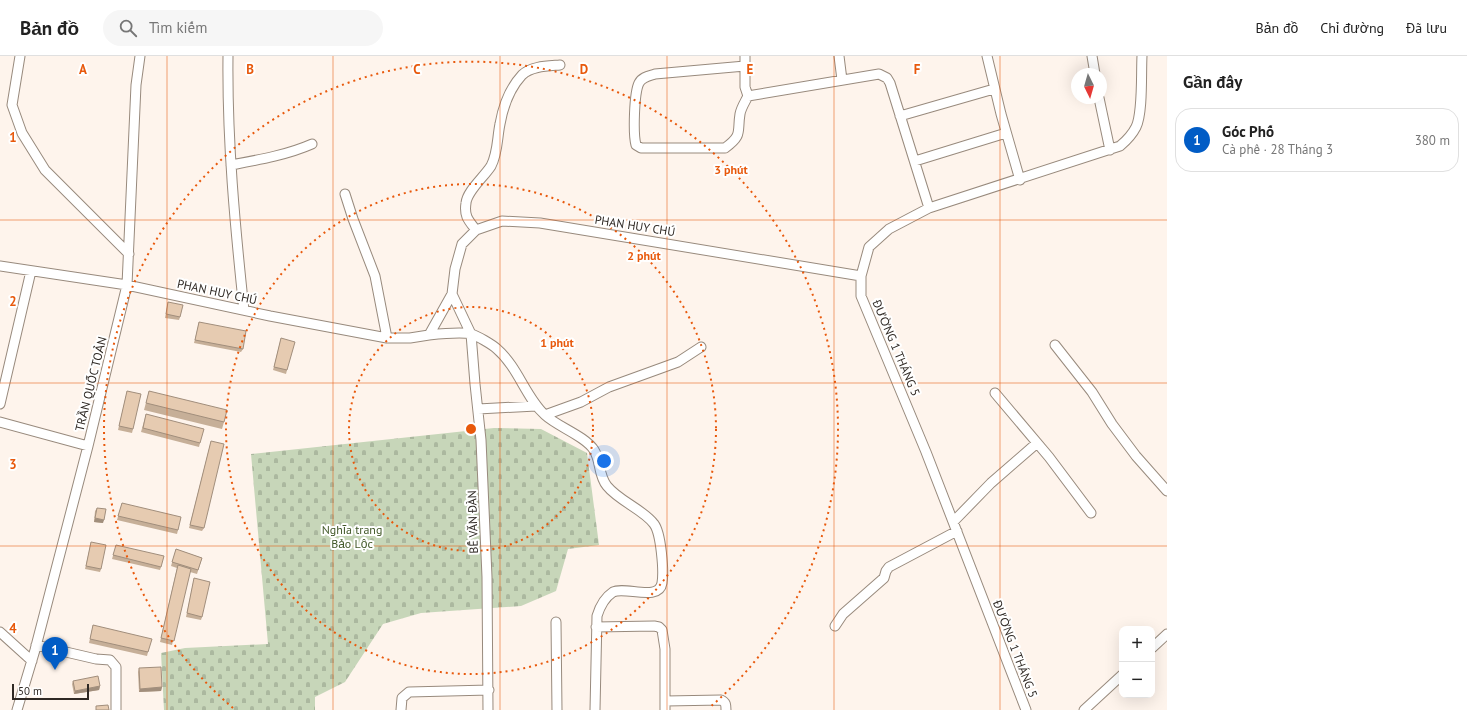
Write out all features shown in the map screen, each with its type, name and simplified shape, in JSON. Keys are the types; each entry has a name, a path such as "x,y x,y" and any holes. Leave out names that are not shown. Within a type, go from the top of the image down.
{"street":[{"path":"20,56 12,105 22,133 45,170 129,254"},
{"name":"TRẦN QUỐC TOẢN","path":"17,710 32,661 88,446 127,285 136,86 140,56"},
{"path":"228,56 233,199 244,310"},
{"path":"745,56 745,66 745,87 748,96 740,112 738,136 734,142 726,148 641,148 636,145 634,138 635,106 639,83 642,79 655,74 745,66"},
{"path":"839,56 842,80"},
{"path":"987,56 994,89 1020,180"},
{"path":"1092,56 1094,68"},
{"name":"ĐƯỜNG 1 THÁNG 5","path":"1026,710 954,521 861,296 861,276 869,247 889,229 929,208 1020,180 1120,146 1127,140 1136,128 1139,118 1142,56"},
{"path":"476,230 466,218 466,202 468,196 491,166 496,154 500,123 504,107 512,89 523,74 531,69 560,65"},
{"path":"748,96 879,74 887,78 890,83 929,208"},
{"path":"900,116 994,89"},
{"path":"1100,104 1110,150"},
{"path":"915,161 1006,133"},
{"path":"231,165 286,153 312,144"},
{"path":"345,194 375,276 387,338"},
{"name":"PHAN HUY CHÚ","path":"452,294 455,269 462,244 476,230 502,221 540,223 861,276"},
{"name":"PHAN HUY CHÚ","path":"0,266 127,285 387,338 471,334"},
{"path":"0,404 31,271"},
{"path":"452,294 471,334 497,349 519,376 536,406 545,415 588,444 594,450 600,474 605,484 615,494 649,519 654,524 660,538 662,585 659,590 654,592 621,590 614,592 600,605 596,627 595,710"},
{"path":"428,335 452,294"},
{"name":"BẾ VĂN ĐÀN","path":"471,334 481,440 486,572 489,690 488,710"},
{"path":"1055,345 1092,392 1112,424 1136,456 1167,491"},
{"path":"545,415 581,402 609,388 678,362 701,347"},
{"path":"995,393 1037,443 1091,513"},
{"path":"478,409 536,406"},
{"path":"0,422 88,446"},
{"path":"954,521 1037,443"},
{"path":"835,626 843,614 884,578 889,567 957,531"},
{"path":"556,622 557,710"},
{"path":"596,627 659,627 662,630 665,649 665,705 721,700 726,705 726,710"},
{"path":"0,632 32,661"},
{"path":"1155,645 1167,634"},
{"path":"36,645 96,659 110,660 116,667 116,710"},
{"path":"1084,710 1119,678"},
{"path":"401,710 402,698 409,692 489,690"}],"green space":[{"name":"Nghĩa trang Bảo Lộc","path":"494,428 541,429 587,453 599,545 568,549 556,591 521,606 421,613 383,624 345,682 315,697 315,710 164,710 161,653 185,648 268,644 251,454"}],"building":[{"path":"168,302 183,305 180,317 166,314"},
{"path":"199,322 246,331 243,349 195,340"},
{"path":"281,338 295,342 287,370 274,367"},
{"path":"127,391 141,394 133,429 119,426"},
{"path":"149,391 227,410 224,422 146,403"},
{"path":"146,414 204,429 200,443 143,428"},
{"path":"211,441 224,444 204,528 190,525"},
{"path":"122,503 181,517 178,530 118,516"},
{"path":"97,508 106,509 104,520 95,518"},
{"path":"91,542 106,545 101,569 86,566"},
{"path":"116,545 164,556 161,567 113,555"},
{"path":"176,549 202,558 198,570 172,562"},
{"path":"178,565 191,569 174,641 161,638"},
{"path":"194,578 210,582 202,617 187,613"},
{"path":"93,625 152,639 148,652 90,639"},
{"path":"161,667 162,687 140,689 139,668"},
{"path":"98,676 100,686 75,691 73,681"},
{"path":"108,705 109,710 96,710 96,706"}],"place":[{"name":"Góc Phố","path":"55,670"}]}
